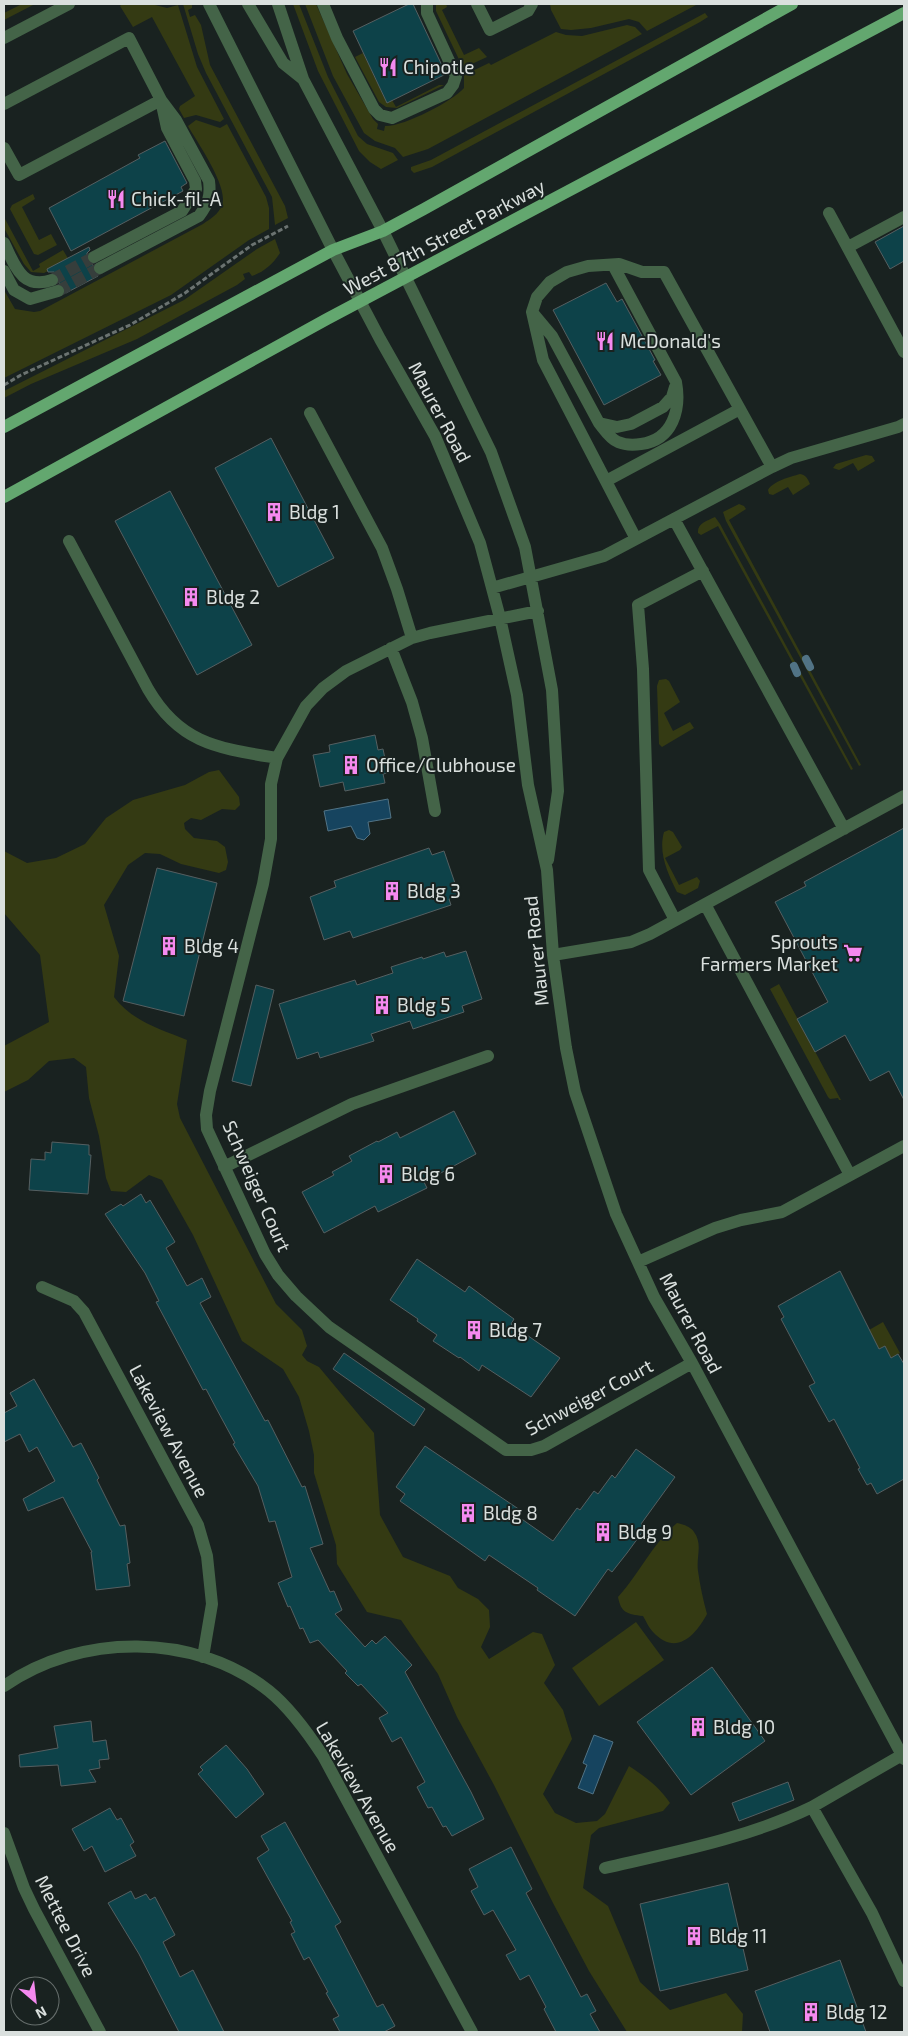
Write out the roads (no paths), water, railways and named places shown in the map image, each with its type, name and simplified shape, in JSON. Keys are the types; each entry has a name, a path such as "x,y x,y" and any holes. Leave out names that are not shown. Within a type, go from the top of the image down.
{"main road":[{"name":"West 87th Street Parkway","path":"4,427 333,250 383,231 792,4"},
{"name":"West 87th Street Parkway","path":"4,497 327,319 406,279 904,14"}],"street":[{"path":"4,38 69,4"},
{"name":"Maurer Road","path":"209,4 333,250 380,339 435,436 480,543 500,618 517,695 528,785 547,870 553,955 566,1048 576,1092 616,1214 654,1297 692,1363 904,1755"},
{"name":"Maurer Road","path":"248,4 284,63 303,79"},
{"name":"Maurer Road","path":"278,4 303,79 383,231 491,452 525,547 552,690 558,791 547,870"},
{"path":"323,4 337,38 374,109 380,115 392,118 447,92 453,85 456,76 427,13 427,4"},
{"path":"477,4 490,30 528,11 532,4"},
{"path":"4,104 128,38 160,100 176,120 209,181 210,192 207,206 199,216 97,263 182,211 196,190 195,181 167,128 160,100"},
{"path":"4,148 19,175 160,100"},
{"path":"829,213 904,352"},
{"path":"848,248 904,217"},
{"path":"4,243 19,272 26,279 43,283 52,280"},
{"path":"636,539 543,360 532,312 538,296 550,282 567,272 588,266 619,264 642,272 664,272 772,466"},
{"path":"532,312 552,336 599,423 608,434 617,442 631,445 644,444 665,434 672,425 678,410 676,382 613,265"},
{"path":"4,271 14,290 30,299 58,292"},
{"path":"599,423 617,426 631,424 647,416 663,407 672,397 676,382"},
{"path":"606,482 740,409"},
{"path":"310,413 382,548 412,638"},
{"path":"492,588 604,556 772,466 791,458 904,424"},
{"path":"674,519 844,829"},
{"path":"69,541 157,705 169,719 183,730 221,746 277,758"},
{"path":"675,920 649,870 643,669 638,605 703,571"},
{"name":"Schweiger Court","path":"538,611 412,638 346,671 323,688 306,706 277,758 271,784 271,839 263,884 210,1091 206,1115 207,1129 265,1254 278,1274 301,1301 329,1327 506,1450 531,1450 544,1446 692,1363"},
{"path":"391,648 412,702 422,738 435,811"},
{"path":"553,955 631,942 650,934 904,796"},
{"path":"705,904 850,1175"},
{"path":"224,1167 352,1104 488,1056"},
{"path":"638,1262 715,1228 741,1220 782,1212 904,1146"},
{"name":"Lakeview Avenue","path":"42,1286 74,1302 84,1312 198,1525 207,1556 212,1596 203,1657 240,1672 270,1692 288,1710 314,1742 472,2032"},
{"path":"4,1686 16,1677 56,1658 103,1648 156,1648 203,1657"},
{"path":"605,1868 678,1852 792,1817 904,1755"},
{"path":"812,1807 872,1913 904,1981"},
{"name":"Mettee Drive","path":"4,1833 31,1902 100,2032"}],"water":[{"path":"388,799 391,818 368,822 370,834 364,840 357,838 351,826 328,831 324,811"},
{"path":"594,1735 613,1742 593,1794 578,1788 587,1765 583,1763"}],"waterway":[{"path":"806,659 810,667"},
{"path":"794,666 797,673"}],"tunnel":[{"path":"52,280 94,257"},
{"path":"58,291 100,268"}],"place":[{"name":"Chipotle","path":"388,67"},
{"name":"Chick-fil-A","path":"116,199"},
{"name":"McDonald's","path":"605,341"},
{"name":"Bldg 1","path":"274,512"},
{"name":"Bldg 2","path":"191,597"},
{"name":"Office/Clubhouse","path":"351,765"},
{"name":"Bldg 3","path":"392,891"},
{"name":"Bldg 4","path":"169,946"},
{"name":"Sprouts Farmers Market","path":"853,953"},
{"name":"Bldg 5","path":"382,1005"},
{"name":"Bldg 6","path":"386,1174"},
{"name":"Bldg 7","path":"474,1330"},
{"name":"Bldg 8","path":"468,1513"},
{"name":"Bldg 9","path":"603,1532"},
{"name":"Bldg 10","path":"698,1727"},
{"name":"Bldg 11","path":"694,1936"},
{"name":"Bldg 12","path":"811,2012"}]}
